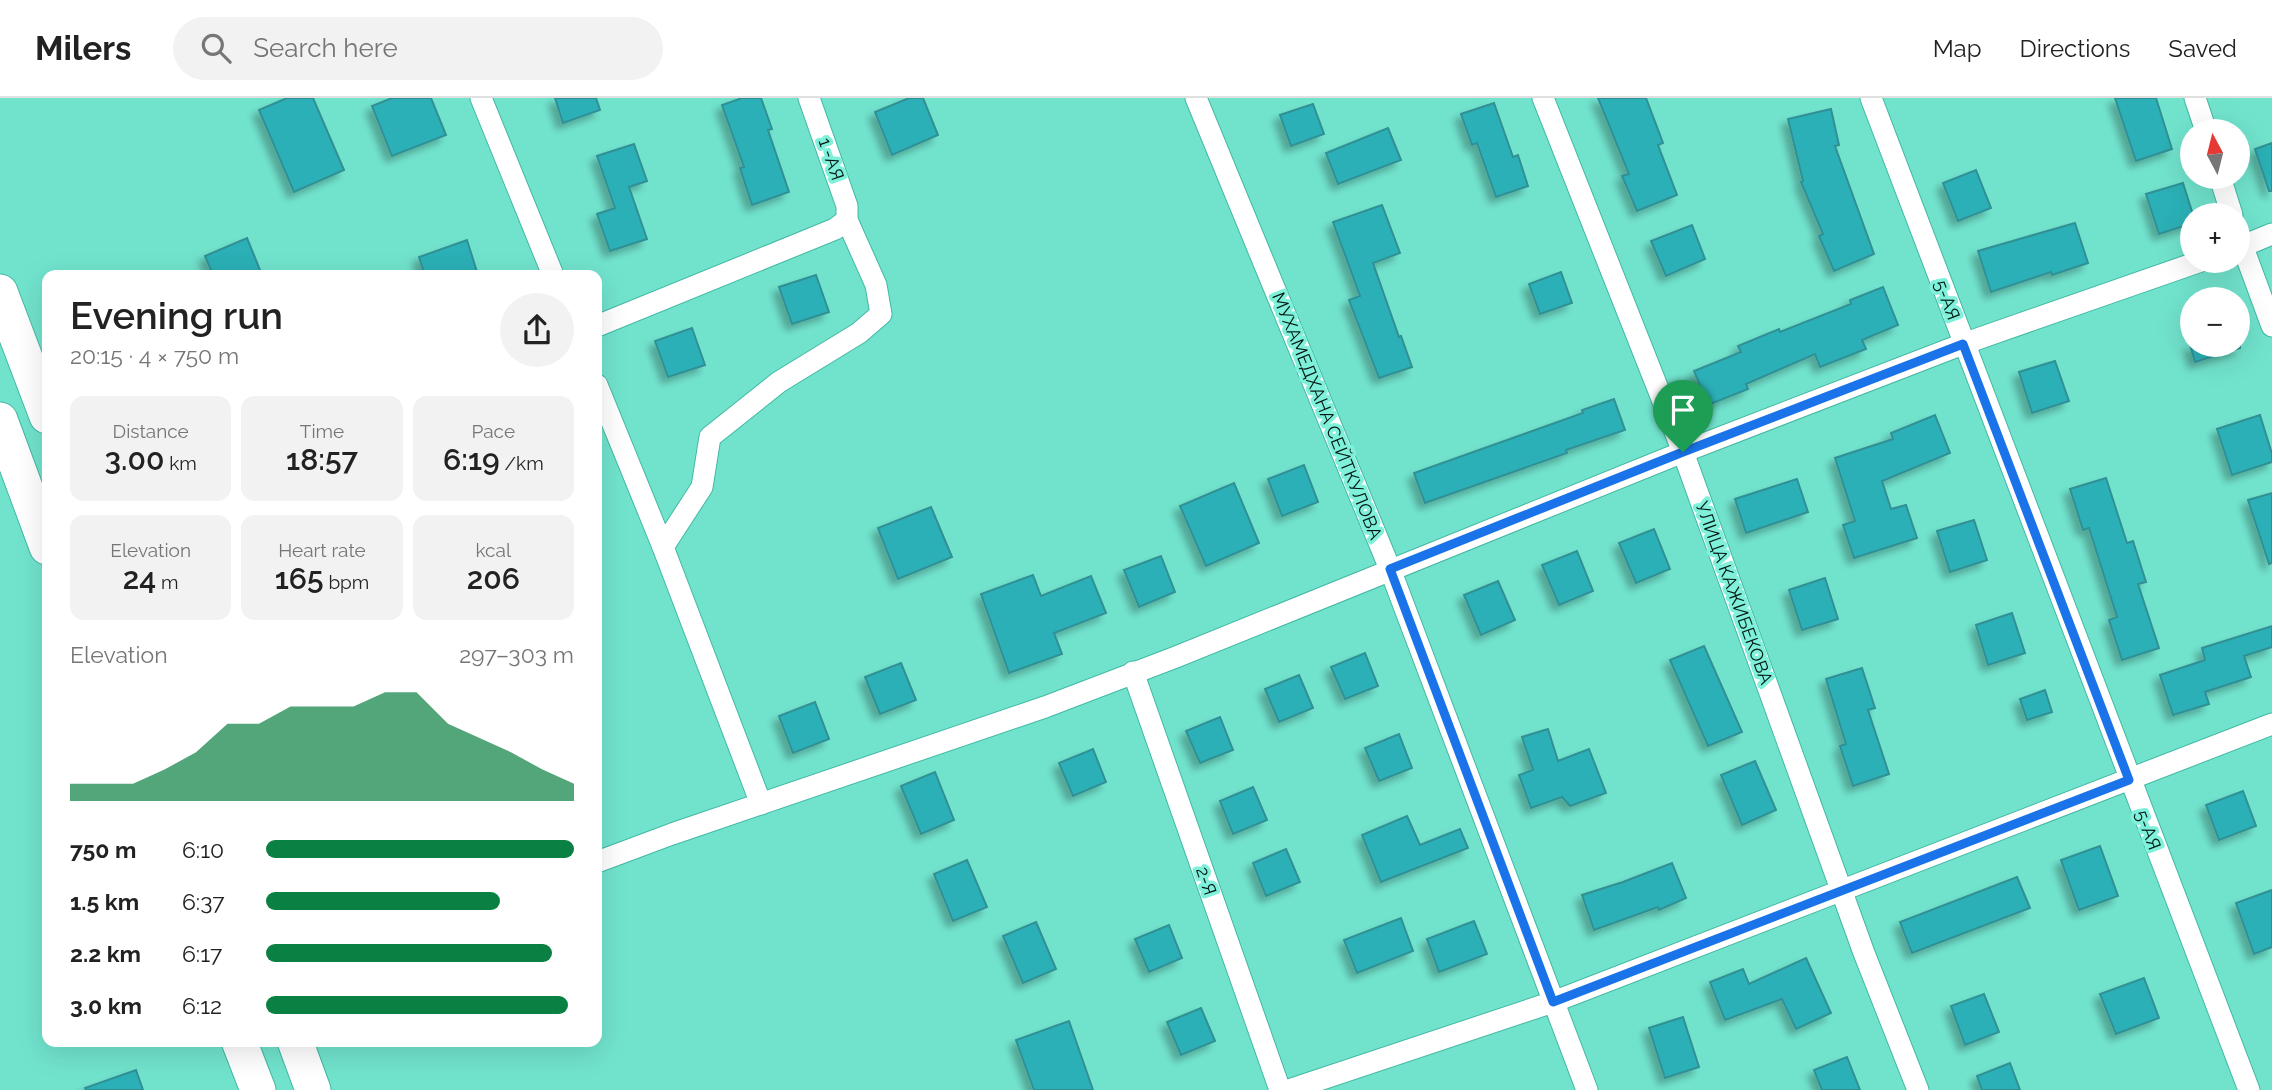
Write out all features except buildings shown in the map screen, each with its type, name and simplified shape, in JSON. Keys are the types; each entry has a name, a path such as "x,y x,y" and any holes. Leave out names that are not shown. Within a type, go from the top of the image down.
{"highway":[{"path":"0,292 42,403"},
{"path":"0,420 42,533"},
{"path":"241,1047 258,1090"},
{"path":"297,1047 313,1090"}],"street":[{"path":"481,98 551,270"},
{"name":"1 -АЯ","path":"663,547 702,487 710,437 779,382 859,333 881,314 876,285 847,220 848,206 809,98"},
{"name":"МУХАМЕДХАНА СЕЙТКУЛОВА","path":"1196,98 1390,569 1587,1090"},
{"name":"УЛИЦА КАЖИБЕКОВА","path":"1543,98 1683,452 1874,978 1919,1090"},
{"name":"5-АЯ","path":"1871,98 2249,1090"},
{"path":"2195,98 2202,119"},
{"path":"602,324 835,229 847,220"},
{"path":"2250,240 2272,234"},
{"path":"602,860 1045,707 1176,657 1683,452 1963,344 2180,268"},
{"path":"2250,269 2272,326"},
{"path":"602,397 663,547 761,804"},
{"name":"2-Я","path":"1133,672 1280,1090"},
{"path":"1289,1090 1553,1002 2272,724"}],"route":[{"path":"1963,344 2129,780 1553,1002 1390,569 1683,452 1963,344"}]}
